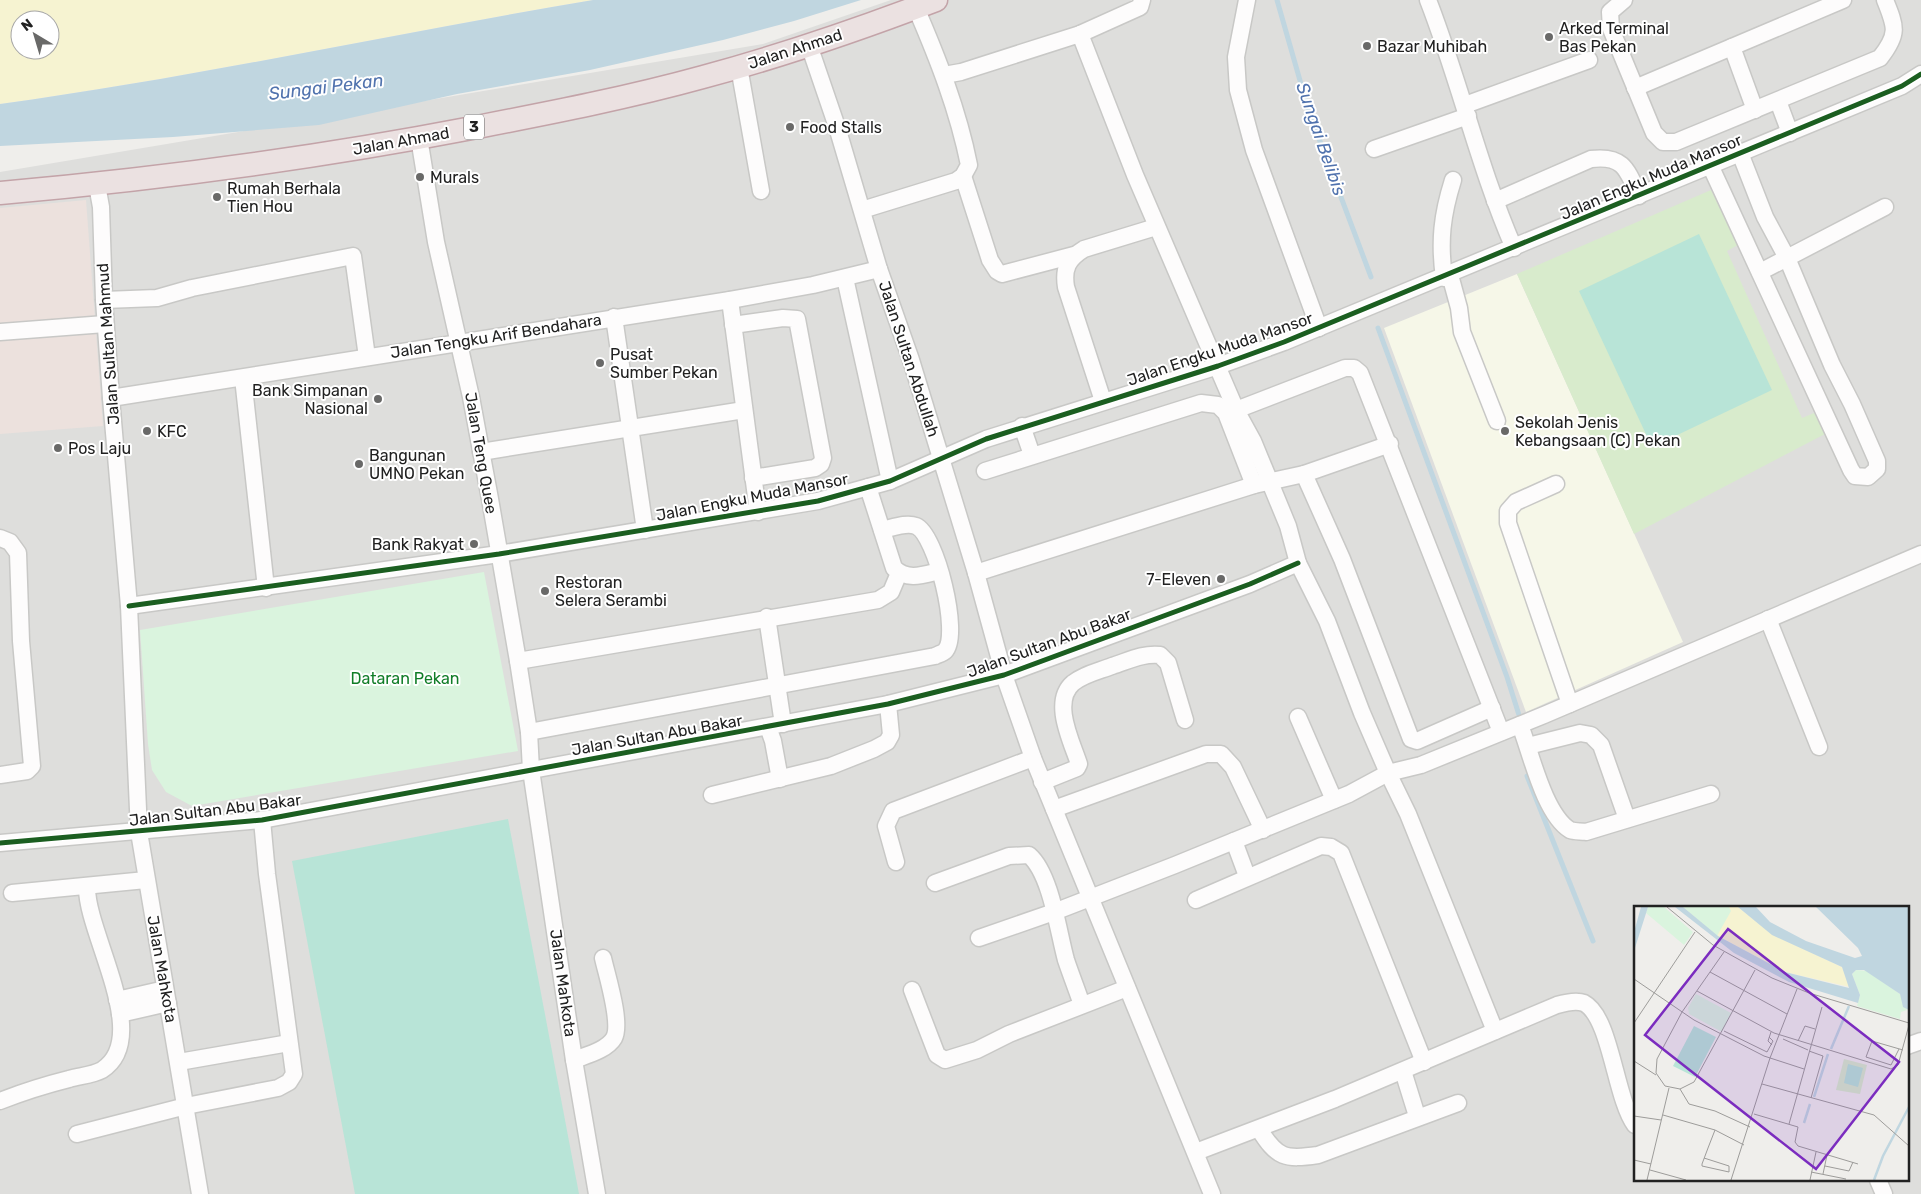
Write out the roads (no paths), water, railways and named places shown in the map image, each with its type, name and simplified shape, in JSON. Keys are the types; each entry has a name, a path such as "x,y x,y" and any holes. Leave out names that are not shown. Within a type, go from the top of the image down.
{"highway":[{"name":"Jalan Ahmad","path":"0,193 97,185 264,163 419,138 649,91 739,67 809,45 926,4"}],"street":[{"path":"944,75 961,72 1080,34 1140,7 1142,0"},
{"path":"1247,0 1236,57 1238,90 1254,150 1320,328"},
{"path":"1428,0 1495,201 1514,248"},
{"path":"1624,0 1610,12 1611,29 1654,133 1663,142 1676,142 1880,58 1892,43 1895,26 1885,0"},
{"path":"1636,88 1844,0"},
{"path":"862,210 956,181 963,176 969,165 958,117 944,75 926,4"},
{"path":"1080,34 1156,227 1236,410 1262,483"},
{"name":"Jalan Sultan Abdullah","path":"809,45 879,269 911,360 976,573 1004,675 1033,758 1212,1194"},
{"path":"1732,47 1755,110"},
{"path":"1374,149 1588,60"},
{"path":"739,67 762,191"},
{"name":"Jalan Engku Muda Mansor","path":"129,606 499,554 758,512 818,501 890,481 986,438 1103,400 1158,386 1320,328 1902,86 1921,74"},
{"path":"1778,101 1790,133"},
{"name":"Jalan Teng Quee","path":"419,138 436,242 481,452 518,661 529,732 531,770"},
{"path":"1710,165 1851,470 1855,476 1868,477 1878,469 1877,461 1852,404 1832,365 1787,258 1765,216 1740,153"},
{"path":"1495,201 1591,159 1605,157 1613,158 1622,164 1638,196"},
{"path":"963,176 990,260 997,271 1002,274 1074,255 1084,249 1156,227"},
{"path":"1453,180 1443,212 1440,253 1459,308 1462,332 1497,421"},
{"name":"Jalan Sultan Mahmud","path":"97,185 101,207 104,300 129,606 139,832"},
{"path":"1760,272 1885,207"},
{"path":"1074,255 1067,263 1064,274 1066,286 1103,400"},
{"path":"104,300 157,298 192,288 352,256 367,357"},
{"name":"Jalan Tengku Arif Bendahara","path":"111,398 730,300 845,278 879,269"},
{"path":"845,278 890,481"},
{"path":"730,300 758,512"},
{"path":"614,317 645,530"},
{"path":"733,325 782,318 797,319 821,448 821,464 815,468 753,478"},
{"path":"0,332 106,324"},
{"path":"1236,410 1337,370 1354,368 1360,373 1390,444 1501,732"},
{"path":"243,378 266,588"},
{"path":"1158,386 1168,412"},
{"path":"985,471 1032,454 1201,403 1218,405 1226,413 1262,483 1288,526 1298,563 1327,620 1388,773 1408,814 1495,1031"},
{"path":"481,452 744,410"},
{"path":"1022,426 1032,454"},
{"path":"976,573 1262,483 1304,474 1390,444"},
{"path":"1304,474 1342,559 1411,739 1417,741 1492,708"},
{"path":"1556,484 1516,502 1508,511 1508,524 1570,704"},
{"path":"868,487 894,568 908,576 939,571"},
{"path":"529,732 778,687 934,656 945,651 949,642 951,626 947,598 928,540 922,530 907,524 882,530"},
{"path":"0,538 10,542 18,553 21,641 32,766 27,771 0,775"},
{"path":"980,938 1054,912 1263,830 1334,800 1388,773 1421,765 1520,725 1921,554"},
{"name":"Jalan Sultan Abu Bakar","path":"0,843 262,820 888,704 1004,675 1250,584 1298,563"},
{"path":"518,661 767,617 878,600 891,592 899,572"},
{"path":"767,617 778,687 773,741 780,779"},
{"path":"1768,620 1794,680 1819,747"},
{"path":"1042,782 1077,768 1079,764 1063,711 1065,696 1071,684 1085,676 1149,654 1160,654 1168,664 1185,720"},
{"path":"712,795 831,766 886,742 891,735 888,704"},
{"path":"1298,717 1334,800"},
{"path":"1520,725 1546,797 1558,820 1572,831 1586,832 1711,794"},
{"path":"1528,746 1580,733 1591,735 1601,745 1627,819"},
{"path":"1054,810 1206,754 1222,754 1233,767 1263,830"},
{"path":"896,862 886,826 893,810 1033,758"},
{"name":"Jalan Mahkota","path":"531,770 574,1060 597,1194"},
{"path":"77,1134 186,1106 278,1088 284,1085 294,1074 267,874 262,820"},
{"name":"Jalan Mahkota","path":"139,832 200,1194"},
{"path":"1234,841 1247,876"},
{"path":"1196,900 1247,876 1321,846 1341,853 1424,1062"},
{"path":"935,883 1009,856 1029,855 1038,863 1050,894 1067,963 1082,1004"},
{"path":"12,894 146,880"},
{"path":"0,1102 29,1090 101,1070 116,1056 122,1032 118,1007 112,976 96,936 87,899 87,887"},
{"path":"574,1060 602,1049 614,1038 618,1026 603,958"},
{"path":"912,990 937,1055 945,1060 977,1050 1009,1034 1127,988"},
{"path":"118,1007 167,996"},
{"path":"1196,1152 1260,1129 1403,1071 1556,1005 1571,1002 1583,1003 1593,1012 1602,1026 1625,1104 1634,1123"},
{"path":"1908,1046 1921,1041"},
{"path":"179,1062 289,1043"},
{"path":"1403,1071 1417,1116"},
{"path":"1260,1129 1270,1148 1281,1155 1294,1159 1318,1155 1417,1116 1458,1103"},
{"path":"1879,1182 1884,1194"}],"water":[{"name":"Sungai Pekan","path":"593,0 861,0 794,21 723,40 590,70 457,94 319,125 173,137 0,146 0,104 149,81"}],"waterway":[{"name":"Sungai Belibis","path":"1277,0 1309,112 1371,277"},
{"path":"1378,328 1507,677 1519,715"},
{"path":"1527,776 1593,941"}],"place":[{"name":"Arked Terminal Bas Pekan","path":"1549,37"},
{"name":"Bazar Muhibah","path":"1367,46"},
{"name":"Food Stalls","path":"790,127"},
{"name":"Murals","path":"420,177"},
{"name":"Rumah Berhala Tien Hou","path":"217,197"},
{"name":"Pusat Sumber Pekan","path":"600,363"},
{"name":"Bank Simpanan Nasional","path":"378,399"},
{"name":"KFC","path":"147,431"},
{"name":"Sekolah Jenis Kebangsaan (C) Pekan","path":"1505,431"},
{"name":"Pos Laju","path":"58,448"},
{"name":"Bangunan UMNO Pekan","path":"359,464"},
{"name":"Bank Rakyat","path":"474,544"},
{"name":"7-Eleven","path":"1221,579"},
{"name":"Restoran Selera Serambi","path":"545,591"}],"park label":[{"name":"Dataran Pekan","path":"405,678"}]}
